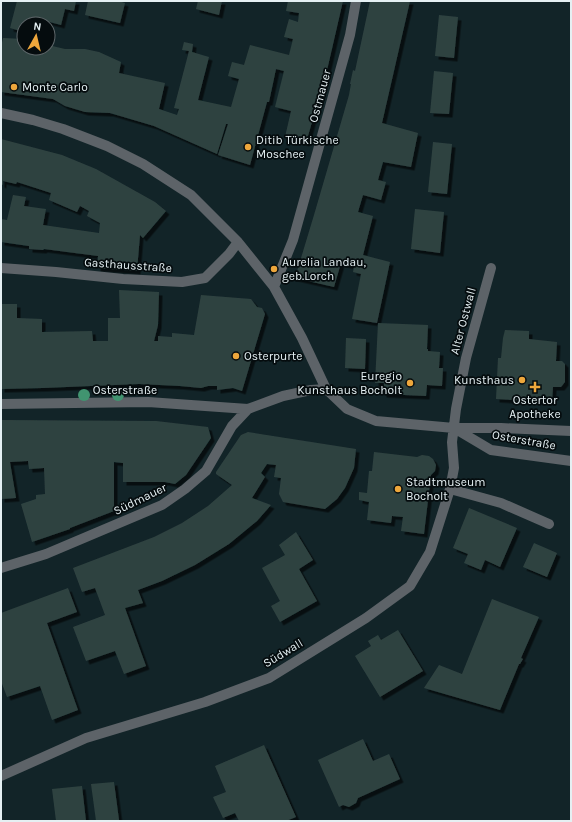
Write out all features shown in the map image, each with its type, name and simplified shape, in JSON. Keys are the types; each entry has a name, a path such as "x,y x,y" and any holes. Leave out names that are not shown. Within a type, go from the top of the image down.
{"street":[{"name":"Ostmauer","path":"274,287 296,233 350,35 356,1"},
{"path":"1,113 33,120 63,129 107,146 143,164 191,195 238,242 274,287 302,338 326,389"},
{"name":"Gasthausstraße","path":"1,268 123,279 182,282 205,278 229,254 238,242"},
{"name":"Alter Ostwall","path":"454,428 456,409 466,358 491,268"},
{"name":"Osterstraße","path":"326,389 347,409 376,421 454,428 501,428 571,431"},
{"name":"Südmauer","path":"1,568 46,554 162,505 185,489 206,471 232,426 248,410 283,396 311,390 326,389"},
{"name":"Osterstraße","path":"1,404 148,402 248,410"},
{"name":"Osterstraße","path":"454,428 491,450 571,461"},
{"name":"Südwall","path":"1,776 86,738 205,702 269,678 366,618 410,586 430,552 450,489 454,468 452,442 454,428"},
{"path":"450,489 500,503 548,524"}],"building":[{"path":"17,1 76,1 74,11 65,9 61,25 56,24 56,16 16,16 16,30 10,28"},
{"path":"88,1 118,1 125,3 120,23 85,15"},
{"path":"198,1 222,1 219,15 196,9"},
{"path":"288,1 343,1 328,66 306,143 285,137 291,111 275,107 284,71 276,69 269,102 267,102 250,165 218,155 228,124 226,124 217,154 154,126 110,113 85,112 65,106 53,99 1,92 1,47 3,38 16,39 16,56 56,56 56,47 65,49 85,49 99,52 121,62 119,73 165,83 159,109 177,115 179,109 174,108 189,51 182,50 184,42 193,44 192,52 209,57 198,100 231,107 239,79 228,76 232,62 244,65 250,45 289,55 293,39 284,37 289,19 298,22 299,13 286,11"},
{"path":"370,1 410,1 382,123 418,133 411,167 383,162 378,180 386,182 381,200 363,195 358,212 373,216 363,255 390,262 377,323 352,319 361,274 353,272 354,267 341,263 334,287 295,278 349,95 353,70 355,71"},
{"path":"439,15 458,17 454,58 435,56"},
{"path":"434,71 453,73 449,114 430,113"},
{"path":"1,139 62,155 96,169 155,202 166,211 143,238 140,235 137,271 97,268 98,256 44,249 29,249 29,246 1,242 1,219 7,220 13,195 26,197 24,206 46,209 43,225 99,233 100,223 87,216 89,211 80,206 77,212 49,200 51,193 17,182 16,184 3,181 3,185 1,184"},
{"path":"433,142 452,144 447,194 428,192"},
{"path":"415,209 444,212 440,253 411,249"},
{"path":"119,290 159,292 158,325 154,341 158,341 158,336 172,337 172,333 194,335 201,295 251,299 257,307 262,308 265,314 242,391 233,388 217,390 217,386 201,388 139,384 1,389 2,304 17,304 17,318 42,319 42,332 92,331 93,341 108,341 108,318 120,318"},
{"path":"378,323 428,325 427,349 428,351 440,352 439,368 443,368 442,386 427,385 426,396 383,394 384,383 375,383"},
{"path":"505,330 529,331 529,339 557,342 556,361 562,361 565,364 565,382 561,387 553,387 552,402 496,399 498,358 501,358"},
{"path":"346,338 366,339 365,369 345,368"},
{"path":"1,420 156,421 208,427 211,438 186,475 175,484 165,482 123,482 123,463 114,462 114,511 70,529 32,542 21,504 36,499 36,495 45,494 44,468 29,469 28,461 10,462 16,498 1,499"},
{"path":"248,432 356,449 354,468 345,488 337,499 325,509 283,502 279,494 281,478 274,477 276,465 267,464 261,473 265,477 252,498 271,505 257,521 229,544 195,565 162,581 138,590 143,603 125,608 146,666 124,674 115,651 86,661 73,627 105,615 95,588 82,592 73,568 154,537 182,523 208,506 232,485 216,474 216,472 241,435"},
{"name":"Stadtmuseum Bocholt","path":"374,452 417,457 422,455 429,456 433,459 436,465 435,471 431,475 424,534 401,531 403,517 392,516 391,523 367,520 369,502 359,500 359,492 367,493 369,471 372,471"},
{"path":"469,508 517,528 500,567 485,560 481,570 464,563 468,554 453,548"},
{"path":"296,532 313,560 299,569 317,601 280,622 271,606 280,601 262,568 285,555 279,545"},
{"path":"534,543 557,553 547,577 523,567"},
{"path":"68,588 77,612 47,623 78,710 52,720 40,686 7,697 1,681 1,613"},
{"path":"492,599 539,617 521,658 523,659 519,664 500,710 424,688 439,665 462,674"},
{"path":"398,630 423,671 380,697 355,656 371,646 368,641 378,635 381,640"},
{"path":"363,739 373,761 389,754 400,779 358,798 356,803 349,807 343,805 339,807 318,760"},
{"path":"264,745 296,817 286,821 239,821 235,813 223,818 213,797 226,792 215,766"},
{"path":"114,782 119,820 96,821 91,784"},
{"path":"82,786 86,821 56,821 52,789"}],"place":[{"name":"Monte Carlo","path":"14,87"},
{"name":"Ditib Türkische Moschee","path":"248,147"},
{"name":"Aurelia Landau, geb.Lorch","path":"274,269"},
{"name":"Osterpurte","path":"236,356"},
{"name":"Kunsthaus","path":"522,380"},
{"name":"Euregio Kunsthaus Bocholt","path":"410,383"},
{"name":"Ostertor Apotheke","path":"535,387"},
{"name":"Stadtmuseum Bocholt","path":"398,489"}]}
